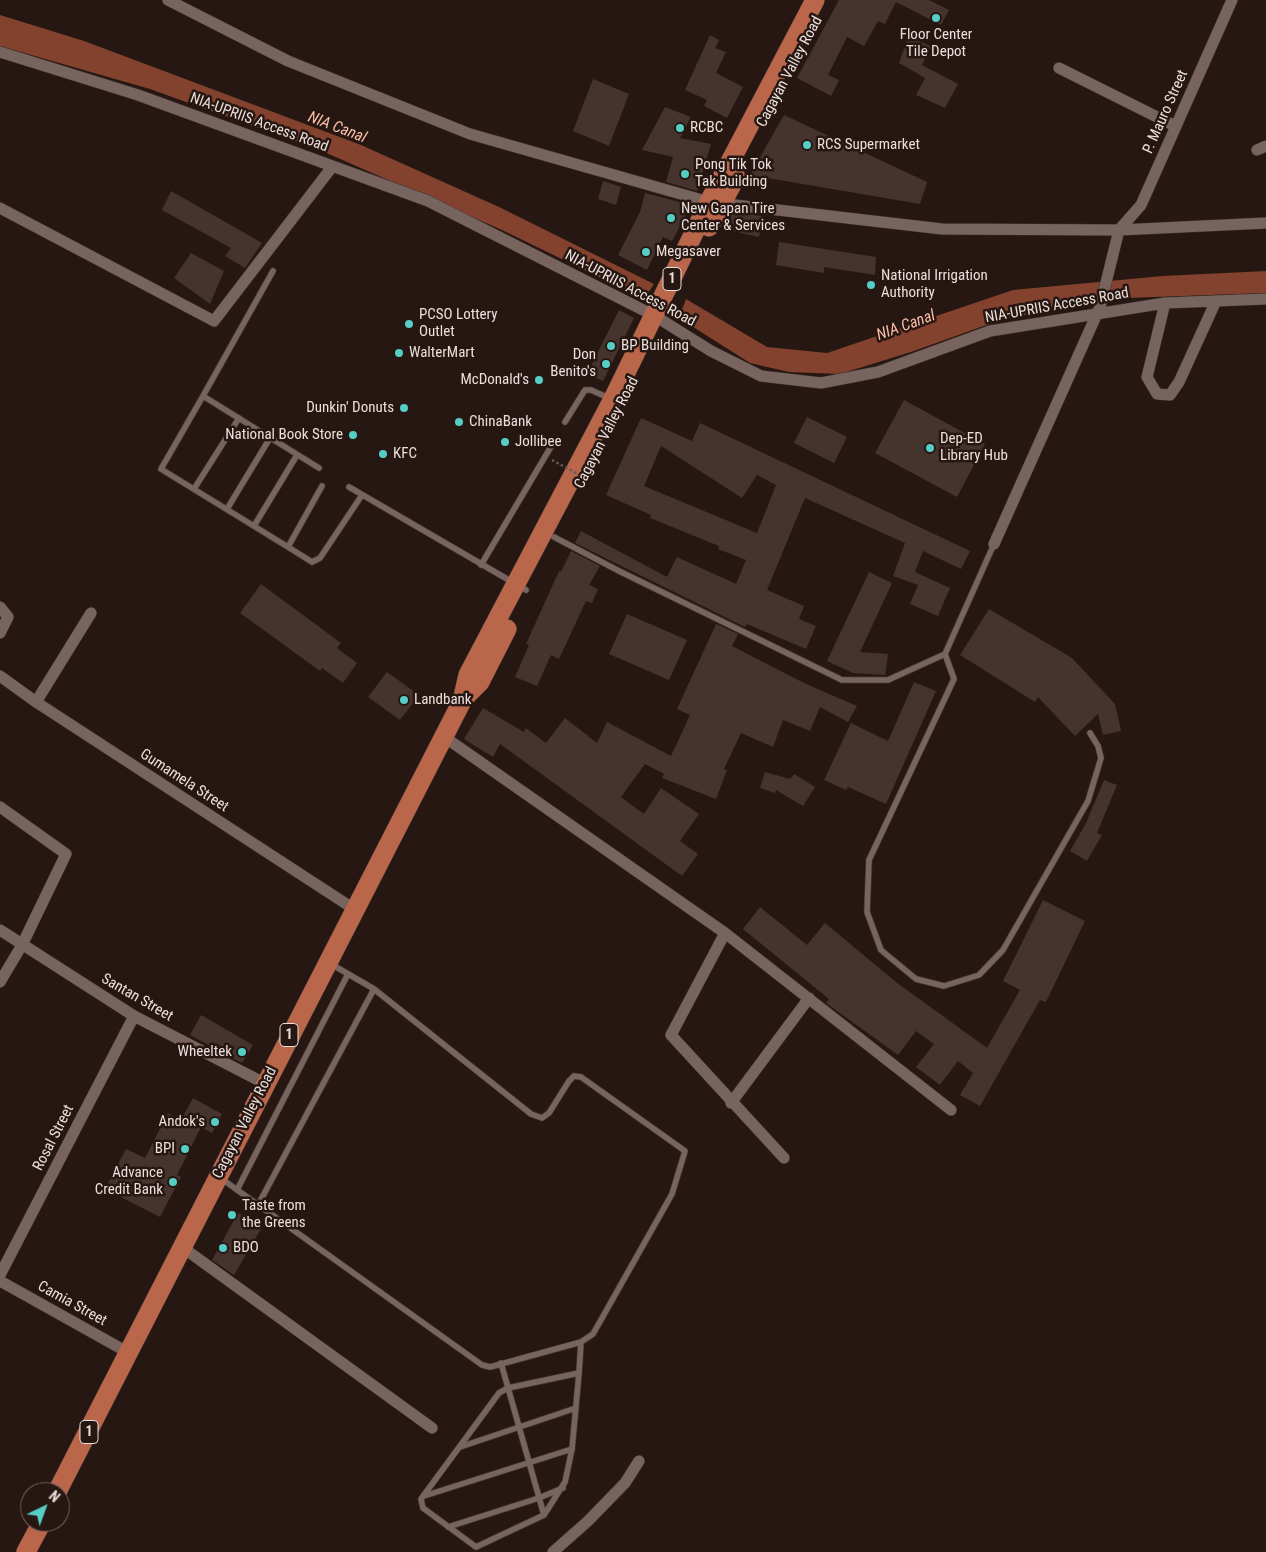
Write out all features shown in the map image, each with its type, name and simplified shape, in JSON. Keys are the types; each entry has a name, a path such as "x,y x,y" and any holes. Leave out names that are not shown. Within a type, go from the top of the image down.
{"highway":[{"name":"Cagayan Valley Road","path":"62,1482 443,736 462,701 480,682 521,588 612,399 704,237 717,202 815,0"},
{"name":"Cagayan Valley Road","path":"717,202 827,0"},
{"name":"Cagayan Valley Road","path":"521,588 554,537 659,319"},
{"path":"26,1552 37,1532"}],"street":[{"path":"168,0 288,61 470,134 717,202 942,229 1119,230 1266,223"},
{"name":"P. Mauro Street","path":"1119,230 1141,205 1232,0"},
{"name":"NIA-UPRIIS Access Road","path":"0,52 138,95 428,201 659,319 711,351 761,376 821,382 878,372 990,331 1098,310 1165,303 1266,299"},
{"path":"1059,68 1175,126"},
{"path":"0,208 214,321 332,167"},
{"path":"994,544 1098,310 1119,230"},
{"path":"1165,303 1147,377 1157,394 1170,395 1179,382 1216,301"},
{"path":"0,607 8,617 0,633"},
{"path":"36,702 91,613"},
{"name":"Gumamela Street","path":"0,676 36,702 354,909"},
{"path":"443,736 725,933 951,1110"},
{"path":"0,807 66,854 22,945 0,982"},
{"name":"Santan Street","path":"0,930 134,1016 264,1084"},
{"path":"725,933 671,1035 731,1103 784,1158"},
{"path":"731,1103 809,998"},
{"name":"Rosal Street","path":"0,1275 134,1016"},
{"path":"182,1247 432,1428"},
{"name":"Camia Street","path":"0,1281 129,1353"},
{"path":"553,1552 588,1521 625,1483 639,1461"}],"lane":[{"path":"273,271 161,469 312,562 316,561 362,495"},
{"path":"565,422 585,390 591,390 612,399"},
{"path":"203,396 319,468"},
{"path":"194,489 239,418"},
{"path":"226,509 270,438"},
{"path":"480,565 552,446"},
{"path":"254,526 297,455"},
{"path":"288,547 322,486"},
{"path":"349,487 521,588"},
{"path":"554,537 619,572 842,680 888,680 945,654 994,544"},
{"path":"945,654 954,679 869,860 867,912 881,950 916,979 944,986 979,975 1003,950 1088,801 1101,758 1098,746 1090,733"},
{"path":"218,1176 482,1365 490,1367 582,1342 597,1329 672,1194 685,1151 581,1076 574,1076 568,1081 549,1113 542,1118 531,1114 374,989 327,962"},
{"path":"237,1190 348,974"},
{"path":"258,1205 374,989"},
{"path":"580,1373 508,1388 499,1394 423,1496 420,1504 472,1546 480,1547 544,1514 562,1488 572,1449 580,1373 582,1342"},
{"path":"501,1364 544,1514"},
{"path":"459,1448 576,1408"},
{"path":"423,1496 572,1449"},
{"path":"448,1527 539,1498 562,1488"}],"path":[{"path":"552,460 589,480"}],"shaded area":[{"path":"0,15 84,41 361,145 499,207 654,284 644,299 502,230 322,151 150,89 0,46"},
{"path":"1266,271 1266,293 1127,298 1006,318 911,352 840,374 789,372 750,363 679,318 686,299 767,347 827,353 1013,290 1163,276"}],"building":[{"path":"839,0 929,0 949,10 941,25 896,2 885,24 878,21 864,46 847,37 828,75 839,80 831,96 797,78"},
{"path":"710,35 719,40 715,48 726,52 716,73 743,87 727,118 704,106 707,100 685,90"},
{"path":"908,37 931,46 922,65 958,84 945,108 916,95 925,78 899,63"},
{"path":"593,79 629,94 609,146 573,131"},
{"path":"665,107 691,117 680,138 711,144 697,191 666,182 673,157 642,150"},
{"name":"RCS Supermarket","path":"784,115 927,182 920,204 750,175"},
{"path":"603,181 621,187 616,205 598,199"},
{"path":"171,191 262,243 245,268 225,256 231,248 162,210"},
{"path":"645,193 691,205 672,241 663,237 647,270 618,255 640,212"},
{"path":"731,212 763,216 759,237 723,229"},
{"path":"779,242 876,257 875,275 824,267 824,273 776,265"},
{"path":"191,253 224,271 210,304 174,278"},
{"name":"BP Building","path":"619,310 634,318 603,381 587,374"},
{"name":"Dep-ED Library Hub","path":"904,400 985,444 957,497 875,453"},
{"path":"807,417 847,437 834,463 794,443"},
{"path":"641,418 692,441 700,423 970,551 961,569 923,551 915,572 950,588 938,616 910,604 918,585 893,576 905,543 805,498 767,590 804,606 799,619 816,626 806,649 747,624 745,627 575,543 581,531 667,577 677,557 736,584 746,560 718,549 719,546 650,518 651,515 606,495","holes":["661,446 742,498 757,475 776,485 757,533 644,486"]},
{"path":"571,551 600,566 589,585 598,589 592,603 586,601 559,659 551,655 537,686 515,677 529,645 526,644 559,571 561,572"},
{"path":"869,572 892,583 860,652 888,654 885,675 853,673 827,661"},
{"path":"261,584 341,643 337,648 357,663 343,683 322,668 320,671 240,613"},
{"path":"989,609 1072,658 1115,704 1121,731 1103,735 1098,714 1075,736 1038,697 1035,702 960,655"},
{"path":"627,614 687,640 669,680 609,654"},
{"path":"716,624 738,634 732,646 806,684 857,706 848,722 820,707 810,731 783,720 773,747 741,733 724,769 727,770 716,799 662,778 664,774 645,764 621,797 644,814 661,788 699,814 680,841 698,854 682,876 500,744 493,757 464,739 483,708 524,732 526,728 546,743 565,718 597,743 607,722 671,756 690,715 677,709"},
{"path":"387,672 419,695 400,720 368,697"},
{"path":"914,682 936,691 886,804 848,787 846,790 824,780 851,723 888,741"},
{"path":"765,772 790,779 794,774 815,787 803,806 776,790 775,793 760,788"},
{"path":"1104,780 1117,785 1097,833 1102,835 1087,861 1070,851 1086,823"},
{"path":"1043,900 1085,921 1046,1002 1040,1000 980,1106 960,1095 973,1073 958,1061 940,1085 916,1067 934,1044 916,1031 898,1055 826,1003 829,999 743,929 760,907 807,945 825,923 896,982 987,1048 1020,990 1003,981"},
{"path":"201,1015 253,1045 242,1063 190,1035"},
{"path":"193,1098 222,1114 212,1133 201,1127 177,1175 181,1177 160,1217 105,1189 126,1149 145,1158 168,1113 181,1120"},
{"path":"238,1213 262,1227 234,1275 212,1260"}],"place":[{"name":"Floor Center Tile Depot","path":"936,18"},
{"name":"RCBC","path":"680,128"},
{"name":"RCS Supermarket","path":"807,145"},
{"name":"Pong Tik Tok Tak Building","path":"685,174"},
{"name":"New Gapan Tire Center & Services","path":"671,218"},
{"name":"Megasaver","path":"646,252"},
{"name":"National Irrigation Authority","path":"871,285"},
{"name":"PCSO Lottery Outlet","path":"409,324"},
{"name":"BP Building","path":"611,346"},
{"name":"WalterMart","path":"399,353"},
{"name":"Don Benito's","path":"606,364"},
{"name":"McDonald's","path":"539,380"},
{"name":"Dunkin' Donuts","path":"404,408"},
{"name":"ChinaBank","path":"459,422"},
{"name":"National Book Store","path":"353,435"},
{"name":"Jollibee","path":"505,442"},
{"name":"Dep-ED Library Hub","path":"930,448"},
{"name":"KFC","path":"383,454"},
{"name":"Landbank","path":"404,700"},
{"name":"Wheeltek","path":"242,1052"},
{"name":"Andok's","path":"215,1122"},
{"name":"BPI","path":"185,1149"},
{"name":"Advance Credit Bank","path":"173,1182"},
{"name":"Taste from the Greens","path":"232,1215"},
{"name":"BDO","path":"223,1248"}],"water label":[{"name":"NIA Canal","path":"337,128"},
{"name":"NIA Canal","path":"906,326"}]}
